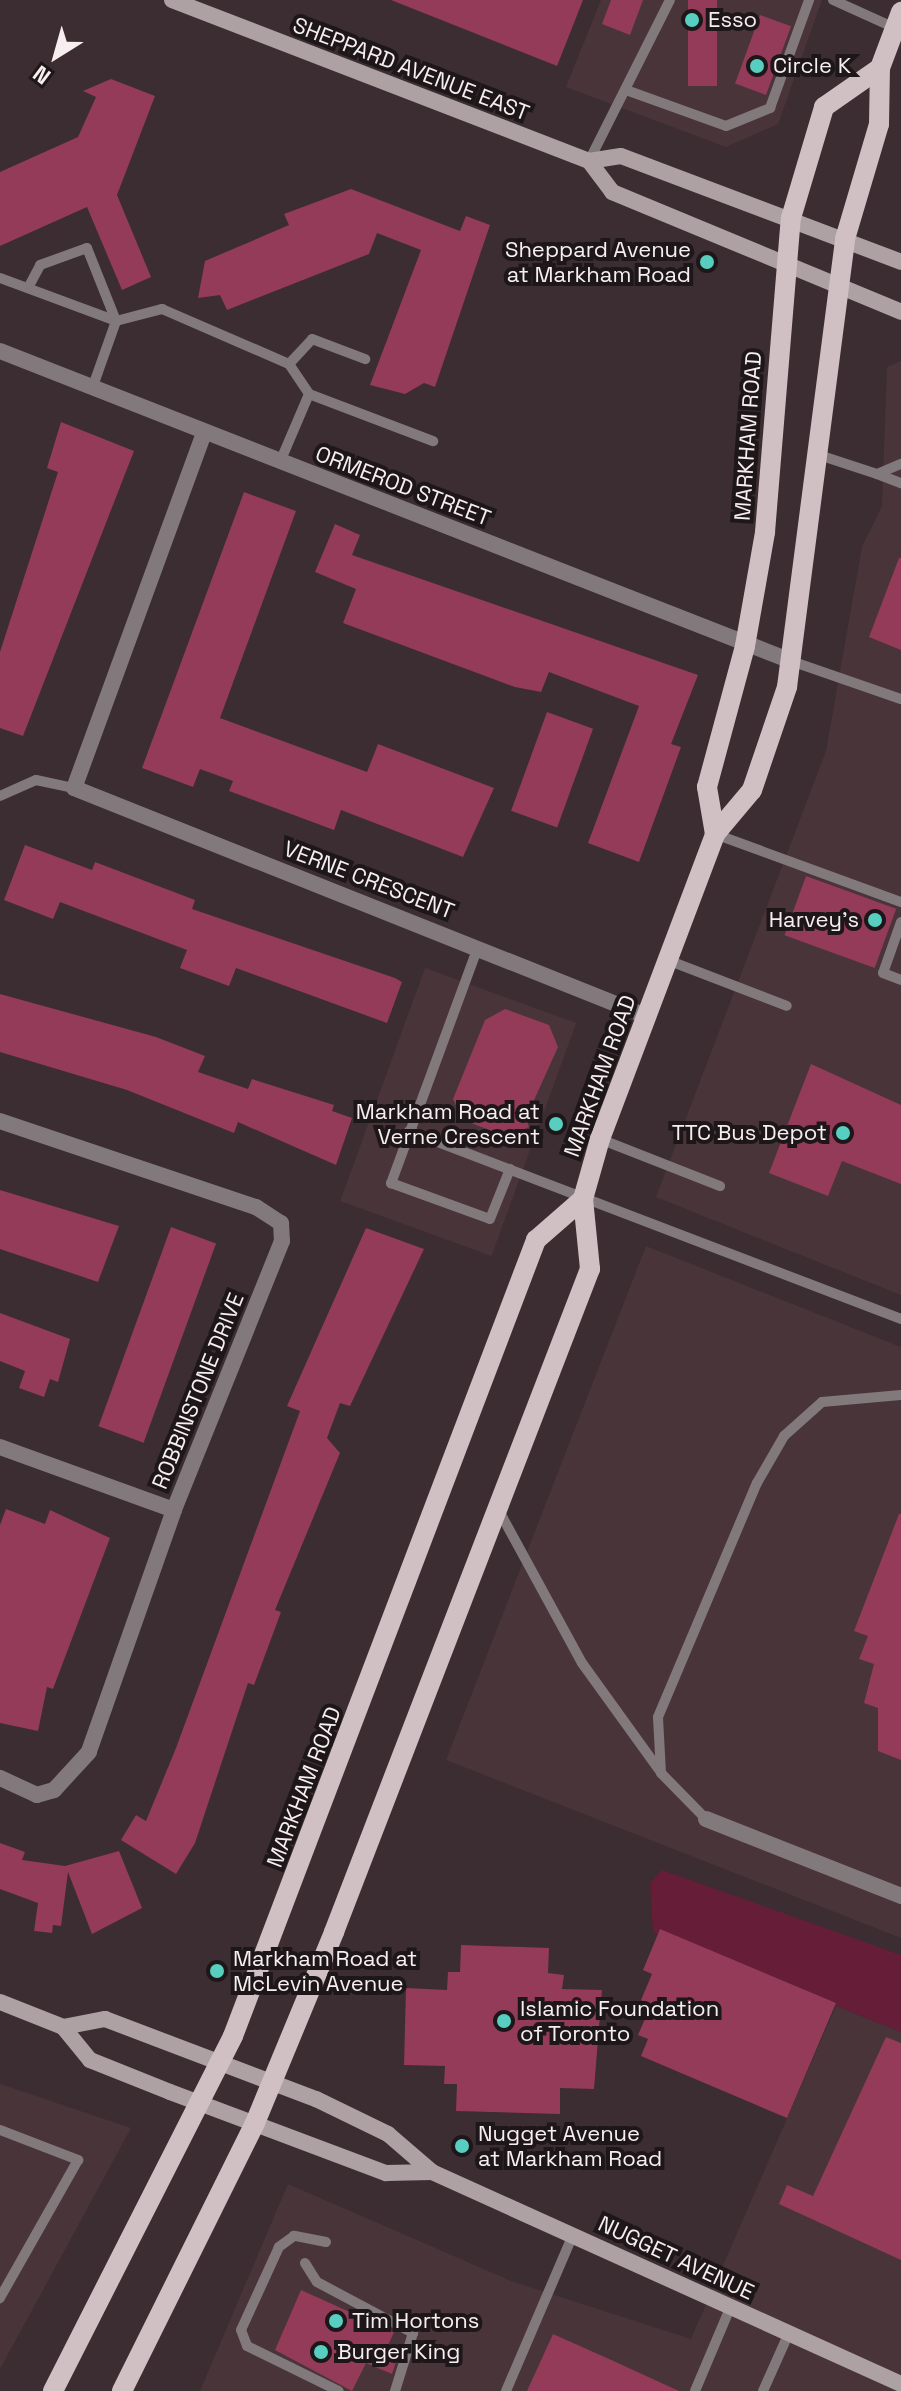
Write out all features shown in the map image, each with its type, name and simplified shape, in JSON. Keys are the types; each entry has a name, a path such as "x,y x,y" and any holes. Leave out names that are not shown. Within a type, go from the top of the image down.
{"main road":[{"name":"MARKHAM ROAD","path":"122,2391 255,2123 590,1269 583,1199 600,1139 670,961 715,834 752,790 791,661 845,239 879,124 880,68 898,20"},
{"name":"MARKHAM ROAD","path":"715,834 707,787 745,646 765,532 791,218 824,107 880,68"},
{"name":"MARKHAM ROAD","path":"53,2391 204,2103 222,2061 536,1240 583,1199"}],"street":[{"name":"SHEPPARD AVENUE EAST","path":"172,0 589,161 621,156 901,262"},
{"path":"589,161 612,192 786,267 901,312"},
{"name":"ORMEROD STREET","path":"0,351 745,646 791,661"},
{"path":"74,788 204,433"},
{"name":"VERNE CRESCENT","path":"74,788 646,1016"},
{"name":"ROBBINSTONE DRIVE","path":"0,1121 122,1158 281,1223 282,1241 174,1510 77,1773 37,1795 0,1778"},
{"path":"0,1447 174,1510"},
{"path":"706,1819 901,1896"},
{"path":"0,2002 63,2027"},
{"name":"NUGGET AVENUE","path":"432,2172 386,2173 90,2060 63,2027 105,2019 271,2081 388,2134 432,2172 901,2384"}],"lane":[{"path":"589,161 670,0"},
{"path":"626,90 726,126 770,108 809,0"},
{"path":"833,0 898,20"},
{"path":"28,288 40,265 87,248 116,321 93,386"},
{"path":"0,278 116,321 162,309 289,364 309,394 433,441"},
{"path":"289,364 312,339 365,359"},
{"path":"280,462 309,394"},
{"path":"819,455 901,483"},
{"path":"877,474 901,464"},
{"path":"791,661 901,699"},
{"name":"VERNE CRESCENT","path":"0,796 36,780 74,788"},
{"path":"715,834 901,902"},
{"path":"901,922 883,973 901,980"},
{"path":"478,947 391,1183 490,1219 510,1169"},
{"path":"670,961 787,1006"},
{"path":"409,1131 901,1319"},
{"path":"600,1139 720,1186"},
{"path":"661,1773 658,1717 784,1436 822,1402 901,1395"},
{"path":"496,1504 582,1663 661,1773 706,1819"},
{"path":"0,2130 78,2160 0,2298"},
{"path":"506,2391 573,2235"},
{"path":"326,2242 294,2236 279,2247 241,2330 247,2346 339,2391"},
{"path":"305,2263 317,2282 413,2333 395,2391"},
{"path":"695,2391 730,2308"},
{"path":"763,2391 789,2333"}],"shaded area":[{"path":"601,0 822,0 778,124 726,147 566,87"},
{"path":"901,361 901,1295 656,1197 826,751 862,547 882,506 887,367"},
{"path":"425,968 576,1023 491,1256 340,1201"},
{"path":"646,1246 901,1347 901,1938 446,1760"},
{"path":"662,1870 901,1955 901,2032 653,1932 650,1883"},
{"path":"836,2006 901,2032 901,2391 200,2391 288,2184 511,2281 691,2339"},
{"path":"0,2084 131,2128 0,2369"}],"building":[{"path":"391,0 583,0 557,66"},
{"path":"611,0 643,0 630,35 602,24"},
{"path":"688,0 717,0 717,86 688,86"},
{"path":"760,15 791,26 766,95 735,84"},
{"path":"111,79 155,96 117,195 151,277 122,290 87,207 0,246 0,172 78,137 96,97 83,91"},
{"path":"351,189 460,231 466,216 490,225 435,387 424,383 405,394 370,385 421,250 377,233 369,254 227,310 220,295 198,298 205,261 289,225 284,214"},
{"path":"61,422 134,451 23,736 0,728 0,652 58,472 47,468"},
{"path":"244,492 296,511 220,718 367,772 378,744 494,788 463,857 341,810 334,830 229,791 233,781 200,769 193,787 142,768"},
{"path":"335,524 360,535 352,555 698,675 671,744 681,747 639,862 588,843 639,706 549,672 541,692 515,687 343,623 356,589 315,572"},
{"path":"901,558 901,650 869,637"},
{"path":"547,712 593,729 557,827 511,811"},
{"path":"25,845 92,870 95,862 195,900 192,909 395,978 402,982 387,1023 236,968 229,986 180,968 187,950 60,902 53,919 4,900"},
{"path":"806,876 896,909 875,968 784,935"},
{"path":"0,994 156,1037 205,1056 198,1072 248,1089 252,1079 334,1105 332,1111 352,1118 336,1165 238,1122 234,1133 127,1090 0,1052"},
{"path":"505,1009 549,1025 558,1047 526,1118 529,1127 508,1137 463,1120 453,1099 485,1020"},
{"name":"TTC Bus Depot","path":"811,1064 901,1105 901,1184 842,1161 828,1196 769,1173"},
{"path":"0,1190 119,1226 98,1282 0,1249"},
{"path":"171,1227 216,1243 144,1443 98,1426"},
{"path":"366,1228 424,1249 350,1406 340,1403 327,1438 340,1453 275,1610 281,1612 254,1685 248,1683 195,1843 176,1874 121,1840 136,1815 146,1821 176,1748 300,1411 287,1406"},
{"path":"0,1313 70,1339 58,1382 50,1379 44,1397 19,1388 25,1371 0,1361"},
{"path":"6,1509 45,1524 50,1510 110,1538 53,1689 47,1687 38,1731 0,1723 0,1525"},
{"path":"899,1514 901,1760 878,1751 878,1708 864,1703 874,1664 859,1659 868,1636 854,1631"},
{"path":"0,1843 25,1852 22,1860 65,1866 119,1851 142,1908 92,1934 68,1872 61,1926 53,1925 52,1933 34,1931 38,1903 0,1889"},
{"path":"660,1929 836,2003 787,2118 641,2056 648,2039 638,2035 651,2005 641,2000 652,1974 643,1970"},
{"name":"Islamic Foundation of Toronto","path":"461,1945 549,1948 548,1973 564,1975 562,1989 602,1990 594,2089 560,2088 560,2114 456,2111 457,2084 444,2084 445,2066 404,2065 406,1988 447,1990 448,1972 460,1972"},
{"path":"886,2037 901,2043 901,2260 779,2204 787,2185 813,2196"},
{"path":"301,2290 394,2332 386,2350 398,2356 392,2374 366,2363 352,2391 275,2350"},
{"path":"553,2334 609,2359 679,2391 527,2391"}],"place":[{"name":"Esso","path":"692,20"},
{"name":"Circle K","path":"757,66"},
{"name":"Sheppard Avenue at Markham Road","path":"707,262"},
{"name":"Harvey's","path":"875,920"},
{"name":"Markham Road at Verne Crescent","path":"556,1124"},
{"name":"TTC Bus Depot","path":"843,1133"},
{"name":"Markham Road at McLevin Avenue","path":"217,1971"},
{"name":"Islamic Foundation of Toronto","path":"504,2021"},
{"name":"Nugget Avenue at Markham Road","path":"462,2146"},
{"name":"Tim Hortons","path":"336,2321"},
{"name":"Burger King","path":"321,2352"}]}
